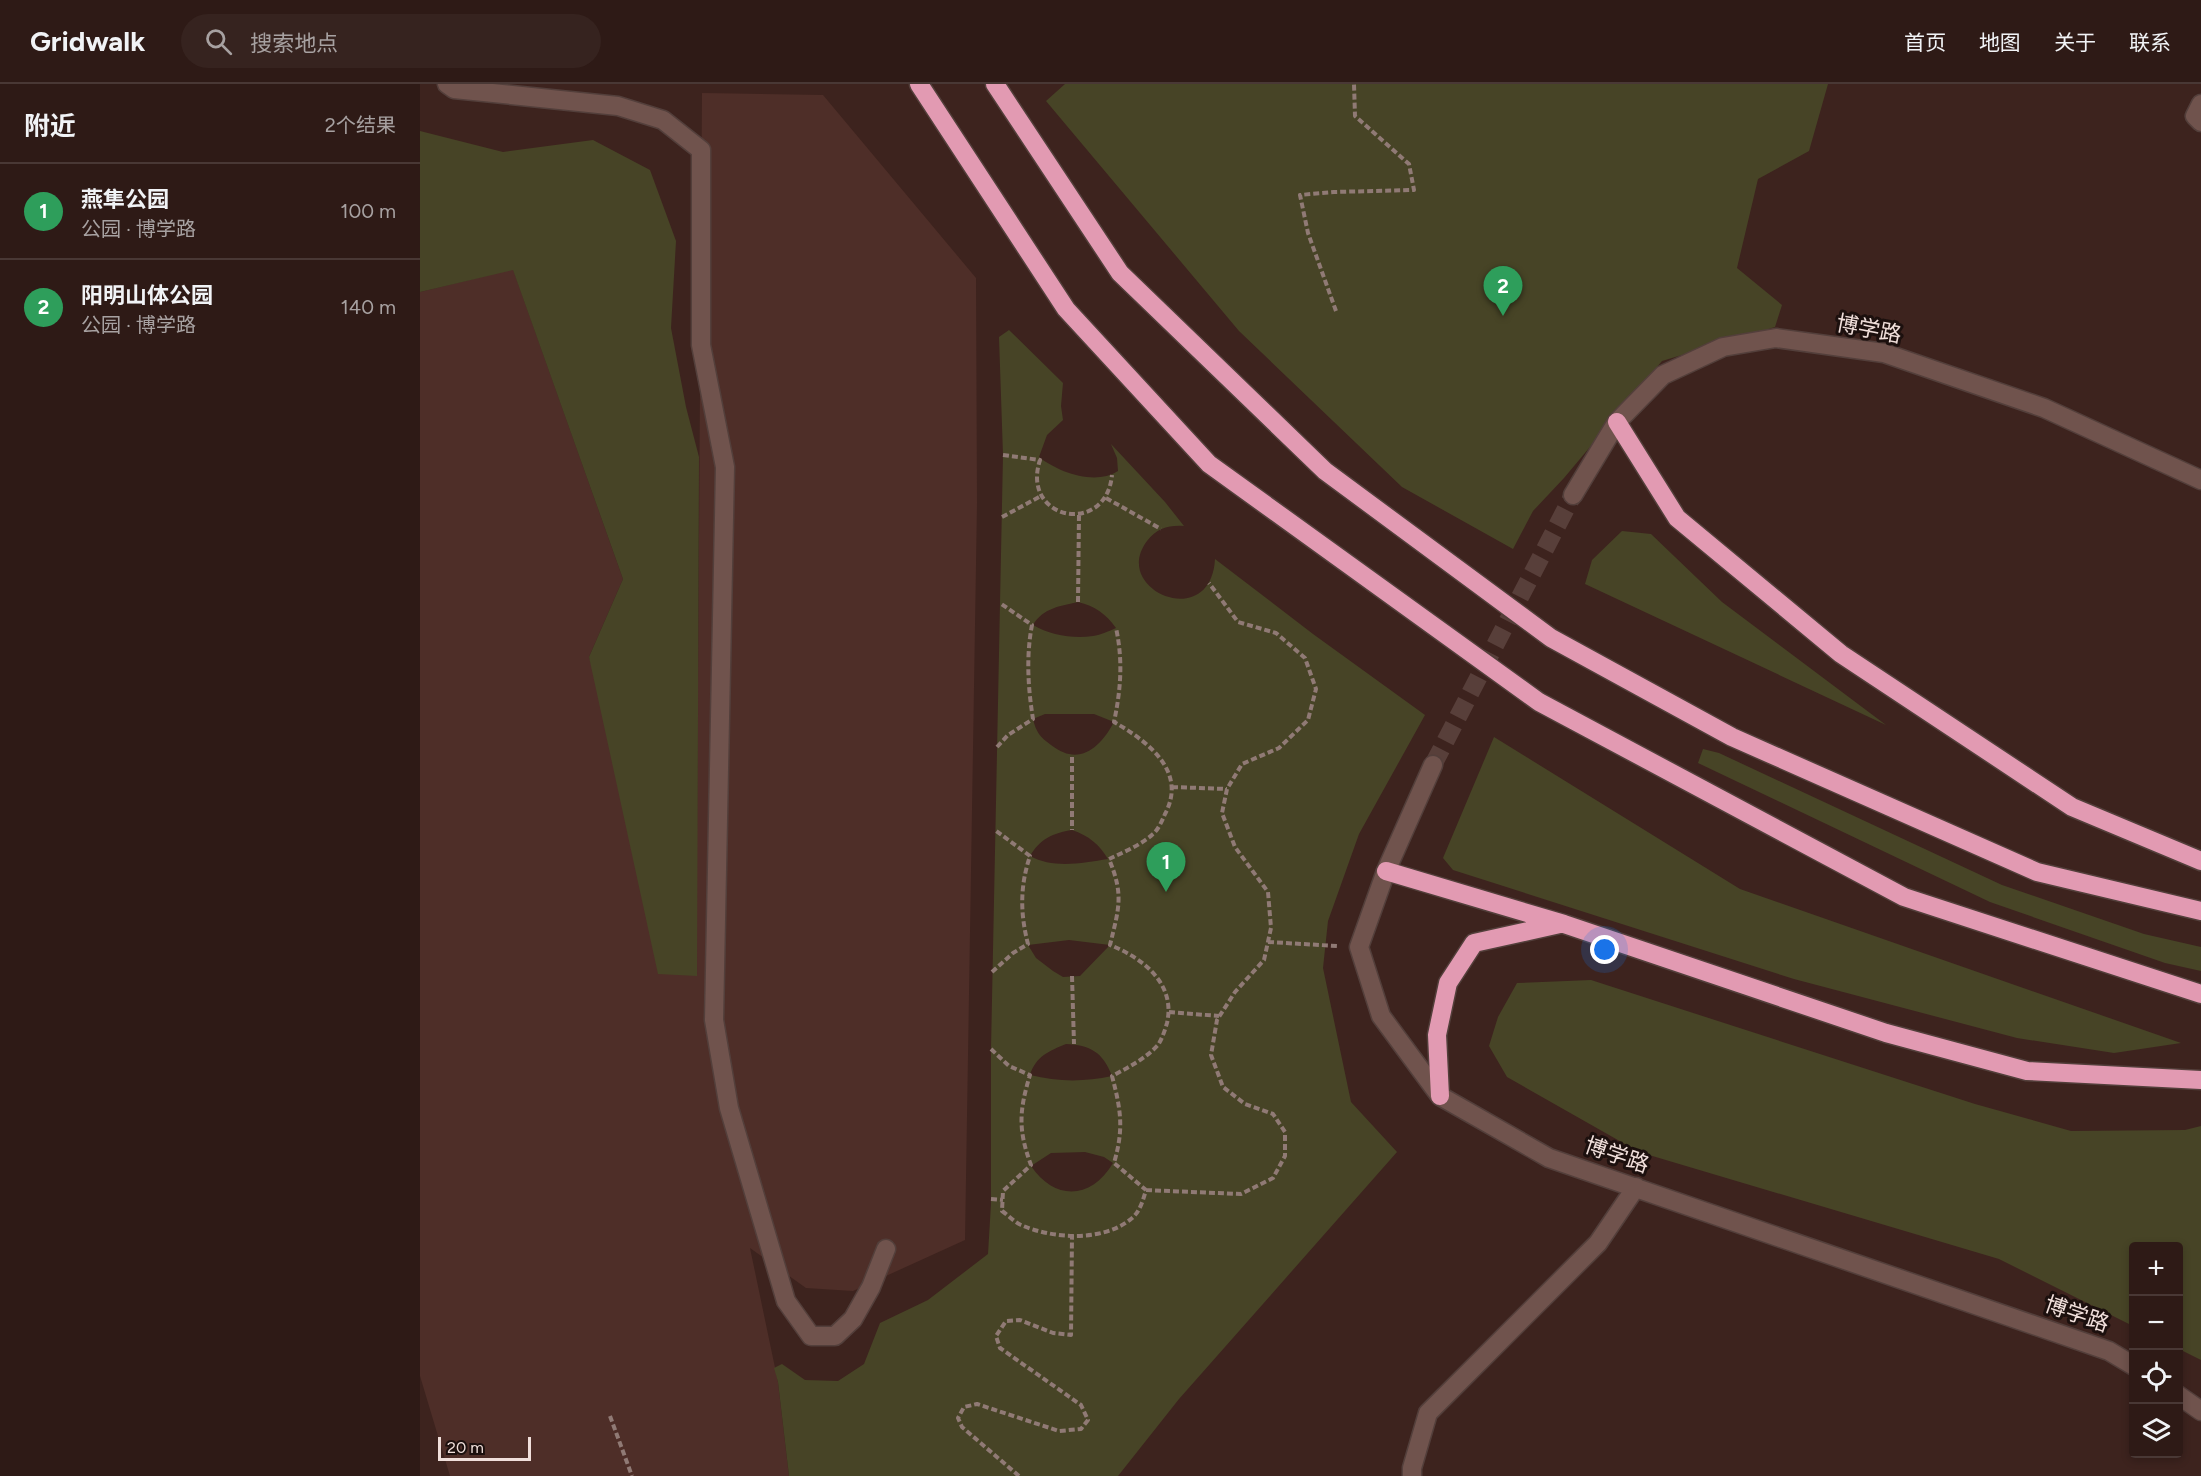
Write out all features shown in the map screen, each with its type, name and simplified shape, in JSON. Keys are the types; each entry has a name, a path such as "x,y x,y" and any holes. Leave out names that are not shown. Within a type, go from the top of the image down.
{"highway":[{"path":"919,84 1066,309 1209,464 1530,695 1904,897 2201,994"},
{"path":"995,84 1120,273 1325,471 1551,638 1732,737 2037,872 2201,911"},
{"path":"1617,422 1677,518 1841,654 2072,807 2201,861"},
{"path":"1386,872 1564,924 1886,1033 2027,1071 2201,1080"},
{"path":"1440,1096 1437,1035 1448,983 1474,942 1564,924"}],"street":[{"path":"447,84 453,89 618,106 663,120 701,150 701,345 725,467 714,1020 729,1108 786,1301 811,1336 835,1336 854,1319 871,1287 886,1249"},
{"path":"2201,104 2195,116 2201,122"},
{"name":"博学路","path":"1573,495 1617,422 1663,375 1723,347 1776,338 1884,353 2044,408 2201,480"},
{"path":"1359,947 1386,872 1433,765"},
{"name":"博学路","path":"1359,947 1381,1016 1440,1096 1549,1158 2109,1351 2129,1364"},
{"path":"1412,1476 1412,1468 1428,1413 1598,1243 1636,1187"},
{"path":"2183,1398 2201,1411"}],"path":[{"path":"1336,311 1308,233 1300,195 1414,190 1409,164 1355,116 1354,84"},
{"path":"1003,455 1040,459 1036,472 1041,496 1049,506 1060,513 1079,514 1097,508 1106,498 1111,487 1112,475"},
{"path":"1002,517 1041,496"},
{"path":"1106,498 1161,529"},
{"path":"1078,602 1079,514"},
{"path":"1116,627 1121,651 1122,673 1114,722 1139,736 1158,754 1173,781 1170,805 1155,833 1129,850 1109,859 1116,876 1120,905 1110,945 1130,953 1149,967 1167,997 1170,1012 1159,1043 1142,1060 1112,1076 1120,1104 1122,1122 1114,1163 1146,1190 1241,1194 1273,1178 1285,1156 1285,1132 1273,1114 1245,1104 1223,1087 1211,1055 1220,1016 1235,992 1264,960 1271,928 1268,892 1235,847 1222,813 1227,789 1242,764 1279,748 1308,720 1316,689 1305,658 1276,633 1238,622 1209,583"},
{"path":"997,747 1008,735 1033,719 1029,694 1028,647 1032,625 1000,603"},
{"path":"1072,757 1072,830"},
{"path":"1172,787 1227,789"},
{"path":"992,972 1013,953 1028,944 1021,901 1023,877 1030,856 995,830"},
{"path":"1268,942 1359,947"},
{"path":"1072,976 1074,1044"},
{"path":"1170,1012 1220,1016"},
{"path":"990,1049 1009,1066 1030,1075 1022,1110 1021,1135 1031,1165 1003,1191 1002,1211 1020,1224 1056,1235 1099,1235 1131,1219 1141,1207 1146,1190"},
{"path":"991,1199 1003,1200"},
{"path":"1019,1476 962,1427 958,1418 964,1407 976,1404 1059,1431 1081,1430 1088,1420 1081,1405 1000,1348 996,1336 1006,1321 1020,1320 1053,1333 1071,1335 1072,1235"},
{"path":"610,1416 632,1476"}],"shaded area":[{"path":"1065,84 1828,84 1809,151 1758,179 1737,268 1782,305 1775,327 1662,361 1564,478 1533,511 1513,549 1402,487 1239,331 1046,101"},
{"path":"702,93 823,95 976,278 977,503 965,1240 853,1291 806,1288 750,1248 778,1382 789,1476 450,1476 420,1376 420,292 513,269 623,579 589,657 696,976"},
{"path":"420,131 503,152 593,140 650,170 676,241 671,328 686,407 699,457 697,976 658,974 589,657 623,579 513,270 420,292"},
{"path":"1009,330 1063,383 1061,406 1063,420 1047,435 1039,457 1066,472 1099,477 1118,471 1117,458 1111,444 1184,526 1164,528 1147,541 1139,559 1141,575 1151,588 1166,596 1182,599 1197,594 1209,581 1215,559 1425,715 1359,834 1328,921 1323,968 1351,1102 1397,1152 1179,1399 1118,1476 789,1476 778,1382 774,1368 782,1364 805,1380 838,1381 864,1364 880,1323 928,1300 988,1254 991,1204 991,1049 1003,455 999,337","holes":["1078,602 1090,606 1104,615 1116,628 1105,633 1078,637 1054,634 1033,625 1047,611","1045,714 1094,714 1114,722 1095,747 1080,754 1061,751 1051,745 1039,734 1033,719","1072,830 1084,835 1093,841 1108,859 1058,864 1030,856 1043,841 1059,833","1069,940 1110,945 1080,976 1063,977 1036,958 1028,945","1066,1044 1089,1048 1100,1056 1112,1076 1071,1080 1030,1075 1036,1063 1054,1049","1085,1152 1104,1157 1113,1163 1094,1184 1073,1192 1051,1186 1031,1166 1051,1153"]},
{"path":"1622,531 1651,534 1722,602 1886,725 1585,584 1592,560"},
{"path":"1494,737 1740,889 2181,1043 2114,1053 2017,1038 1794,979 1453,870 1443,858"},
{"path":"1703,749 1719,753 2002,885 2144,934 2201,947 2201,971 2165,963 1990,902 1698,763"},
{"path":"1591,980 1975,1104 2071,1131 2185,1130 2201,1126 2201,1360 2183,1351 2183,1242 2129,1242 2129,1324 1999,1259 1639,1152 1507,1077 1489,1046 1498,1017 1517,983"}],"tunnel":[{"path":"1433,765 1573,495"}],"place":[{"name":"阳明山体公园","path":"1503,316"},
{"name":"燕隼公园","path":"1166,892"}]}
